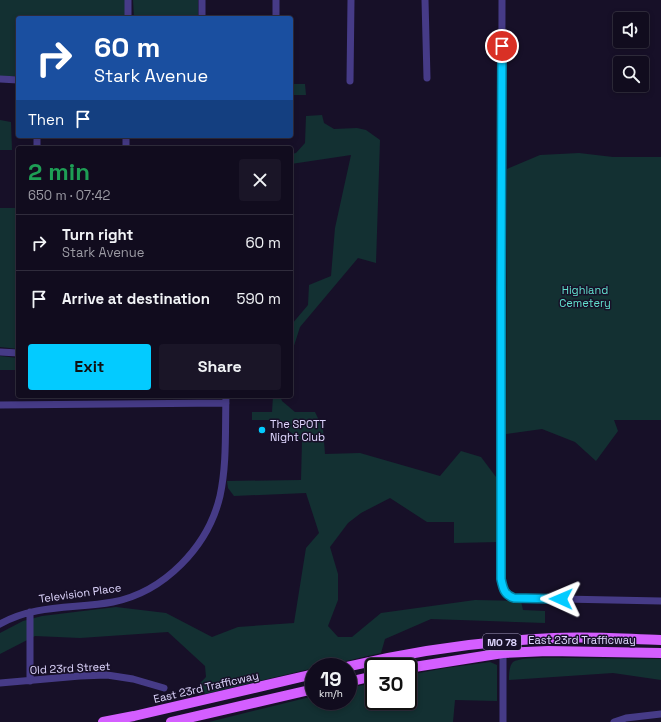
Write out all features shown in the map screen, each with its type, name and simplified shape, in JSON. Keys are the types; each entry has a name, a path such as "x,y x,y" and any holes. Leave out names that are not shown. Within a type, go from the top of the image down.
{"main road":[{"name":"East 23rd Trafficway","path":"357,664 385,658 503,641 556,638 661,640"},
{"name":"East 23rd Trafficway","path":"417,667 503,653 548,651 661,653"},
{"name":"East 23rd Trafficway","path":"103,722 305,676"},
{"path":"171,722 305,692"}],"street":[{"path":"128,0 128,16"},
{"path":"202,0 202,16"},
{"path":"276,0 276,16"},
{"path":"350,81 351,0"},
{"path":"425,0 427,78"},
{"path":"502,0 501,579 504,591 509,596 514,598 661,601"},
{"path":"0,79 16,80"},
{"path":"0,352 16,354"},
{"path":"0,405 226,400"},
{"name":"Television Place","path":"30,681 30,612 112,602 129,598 160,582 194,549 205,533 214,515 220,497 223,472 226,400"},
{"path":"0,624 30,612"},
{"path":"503,641 503,722"},
{"name":"Old 23rd Street","path":"0,683 80,676 107,676 133,679 164,688"},
{"path":"614,722 626,718 661,714"}],"green space":[{"path":"0,0 125,0 125,16 16,16 16,76 0,76"},
{"path":"133,0 198,0 198,16 134,16"},
{"path":"293,84 305,84 306,95 293,95"},
{"path":"322,115 324,123 334,129 357,128 366,130 380,140 376,263 358,258 300,327 293,349 293,323 308,305 309,285 331,276 335,228 351,155 293,164 293,154 296,153 305,143 306,116"},
{"path":"0,120 11,122 12,150 0,150"},
{"name":"Highland Cemetery","path":"579,153 613,157 661,157 661,420 614,420 618,431 596,461 575,442 542,429 506,434 507,169 540,155"},
{"path":"0,208 16,208 16,349 0,347"},
{"path":"0,356 16,358 16,370 0,370"},
{"path":"273,398 281,398 282,401 295,412 315,412 323,429 325,454 360,453 440,476 461,451 481,457 499,481 499,542 454,543 454,522 427,522 390,498 361,513 348,523 330,547 338,574 338,600 328,626 338,637 352,637 381,613 475,600 521,601 523,610 545,611 545,623 431,619 385,639 381,653 357,659 305,658 305,670 205,694 200,683 206,677 205,666 168,632 80,638 35,636 0,654 0,633 23,621 42,616 116,607 166,613 212,637 238,627 294,623 306,548 319,533 306,493 234,496 228,488 227,481 301,480 302,441 275,420 252,420 252,412 272,412"},
{"path":"524,659 661,659 661,680 613,673 509,680 513,662"},
{"path":"490,662 497,665 497,701 455,700 453,722 209,722 305,698 305,710 357,710 357,686 365,685 365,710 417,710 417,673"}],"place":[{"name":"The SPOTT Night Club","path":"262,430"}],"route":[{"path":"502,46 501,579 504,591 509,596 514,598 561,599"}]}
